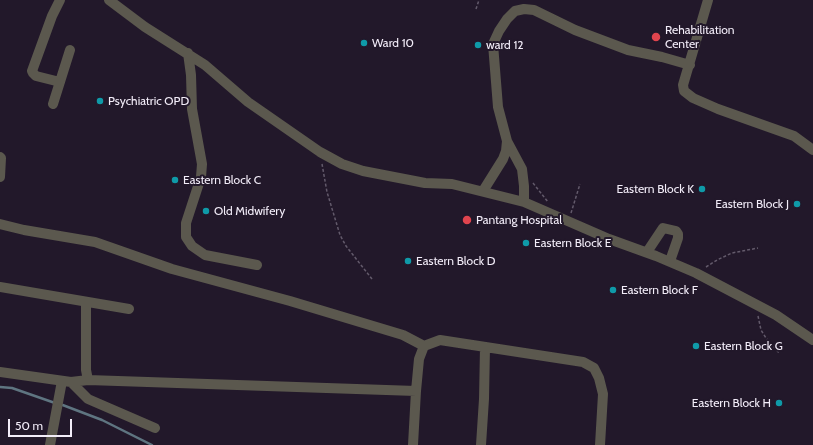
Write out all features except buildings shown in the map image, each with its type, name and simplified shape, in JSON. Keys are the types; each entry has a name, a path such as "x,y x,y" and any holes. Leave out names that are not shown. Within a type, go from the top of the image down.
{"street":[{"path":"60,0 52,16 32,71 36,76 60,82"},
{"path":"109,0 145,26 188,53 225,81 248,102 320,152 342,164 363,171 425,183 452,184 524,202 569,220 609,239 647,252 696,273 750,300 776,315 813,340"},
{"path":"708,0 683,85 684,91 694,98 718,109 794,136 813,150"},
{"path":"524,202 522,169 507,141 498,107 493,44 499,30 515,11 524,9 534,10 575,30 628,50 690,65"},
{"path":"53,104 70,50"},
{"path":"188,53 192,75 192,110 202,164 201,177 186,222 186,237 192,246 205,255 257,266"},
{"path":"483,192 503,159 507,141"},
{"path":"0,157 0,177"},
{"path":"0,224 24,230 95,242 172,269 290,301 403,335 424,346 440,340 583,362 594,368 599,378 603,394 600,445"},
{"path":"647,252 663,228 676,231 678,238 670,261"},
{"path":"0,287 130,309"},
{"path":"86,302 86,370 88,380"},
{"path":"413,445 419,359 424,346"},
{"path":"480,445 484,399 485,347"},
{"path":"0,372 66,381 88,380 416,391"},
{"path":"50,445 56,408 66,381"},
{"path":"66,381 88,399 155,428"}],"path":[{"path":"476,9 479,0"},
{"path":"320,152 327,192 340,235 346,246 372,279"},
{"path":"531,180 550,204"},
{"path":"569,220 580,184"},
{"path":"696,273 732,253 758,248"},
{"path":"750,300 755,310 761,330 780,354"}],"waterway":[{"path":"0,387 12,388 55,403"},
{"path":"60,404 102,420 152,445"}],"place":[{"name":"Rehabilitation Center","path":"656,37"},
{"name":"Ward 10","path":"364,43"},
{"name":"ward 12","path":"478,45"},
{"name":"Psychiatric OPD","path":"100,101"},
{"name":"Eastern Block C","path":"175,180"},
{"name":"Eastern Block K","path":"702,189"},
{"name":"Eastern Block J","path":"797,204"},
{"name":"Old Midwifery","path":"206,211"},
{"name":"Pantang Hospital","path":"467,220"},
{"name":"Eastern Block E","path":"526,243"},
{"name":"Eastern Block D","path":"408,261"},
{"name":"Eastern Block F","path":"613,290"},
{"name":"Eastern Block G","path":"696,346"},
{"name":"Eastern Block H","path":"779,403"}]}
